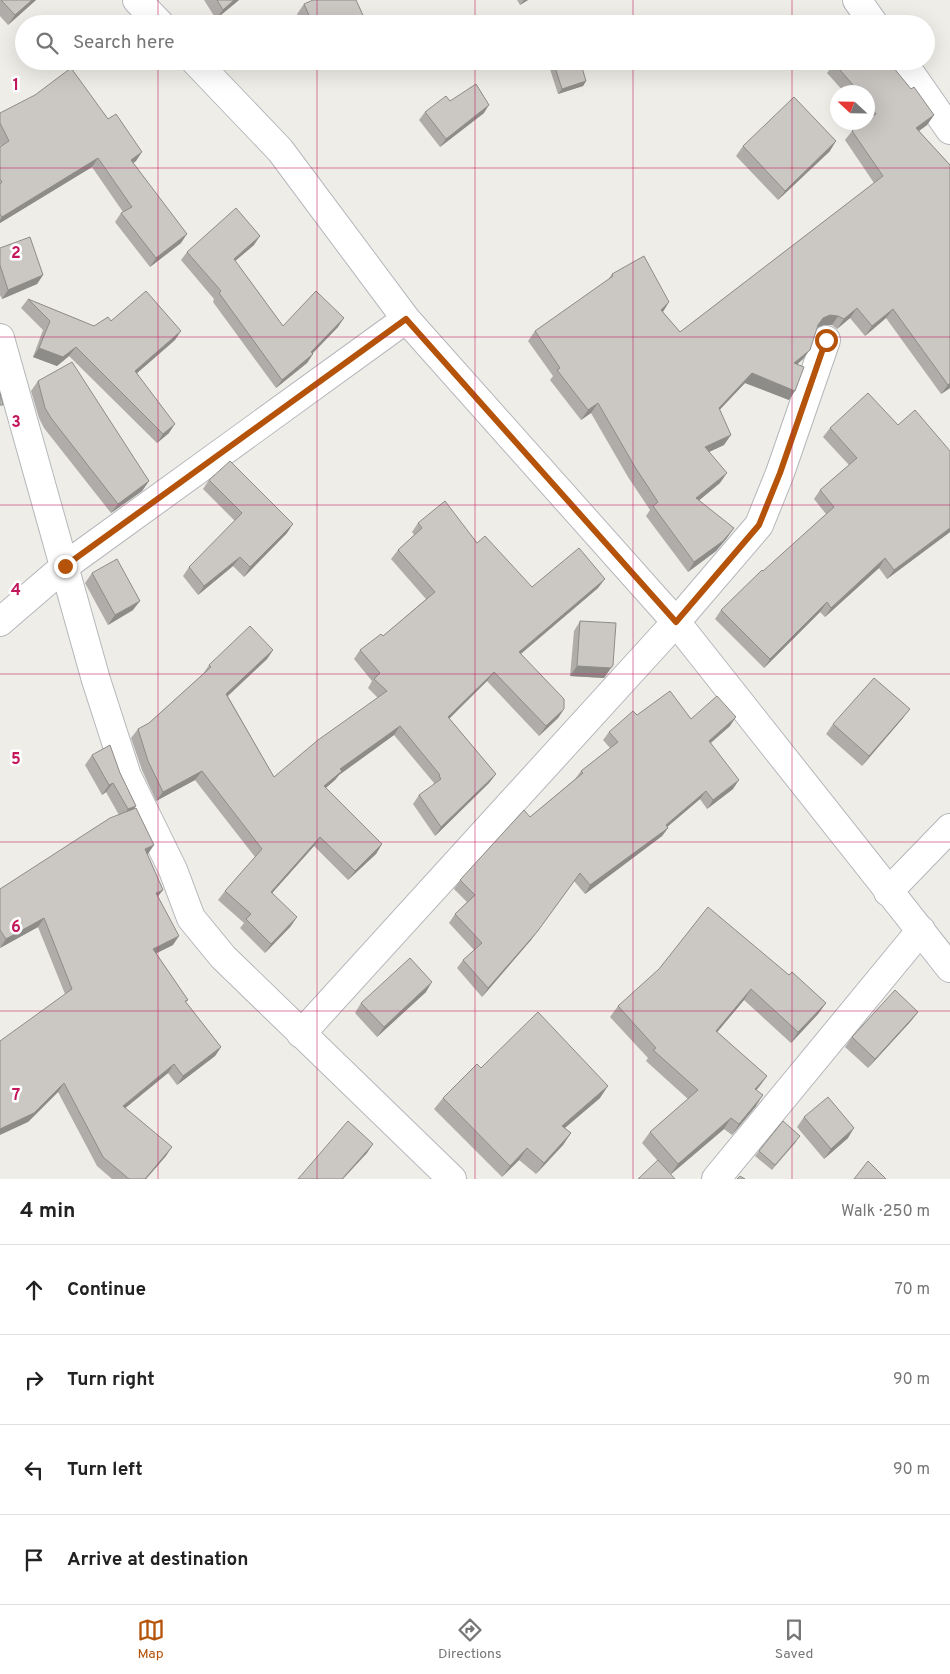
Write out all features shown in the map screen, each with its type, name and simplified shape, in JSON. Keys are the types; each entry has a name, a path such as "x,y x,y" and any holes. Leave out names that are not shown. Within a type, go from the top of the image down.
{"street":[{"path":"137,0 151,15"},
{"path":"857,0 868,15"},
{"path":"204,70 280,150 406,319 676,622 950,968"},
{"path":"908,70 950,130"},
{"path":"0,622 65,566 406,319"},
{"path":"0,338 96,680 127,776 173,870 191,918 223,956 452,1179"},
{"path":"301,1034 676,622 759,525 780,473 826,340"},
{"path":"888,892 950,828"},
{"path":"716,1179 921,930"}],"building":[{"path":"1,0 32,0 15,15"},
{"path":"217,0 234,0 223,10"},
{"path":"313,0 356,0 363,15 309,15 304,4"},
{"path":"68,70 72,70 108,119 116,114 142,152 131,160 187,234 156,258 121,213 132,207 98,158 2,217 0,214 0,184 2,182 0,179 0,147 9,141 0,123 0,113 35,95"},
{"path":"556,70 583,70 586,81 562,89"},
{"path":"840,70 895,70 911,89 914,87 934,115 916,128 950,165 950,383 948,385 893,309 872,326 857,308 844,319 830,315 823,318 818,325 810,350 794,363 804,367 795,391 752,373 719,408 731,435 705,447 727,473 696,498 734,528 723,541 694,562 653,506 658,502 635,467 598,403 588,410 557,370 560,368 535,331 613,276 612,274 644,256 669,302 661,310 680,332 883,176 852,131 875,130 875,85 853,85"},
{"path":"476,84 489,105 446,139 425,112 446,96 450,101"},
{"path":"794,97 836,141 785,191 743,146"},
{"path":"236,208 260,236 234,259 283,326 316,291 344,318 311,352 313,354 282,380 219,293 221,291 187,252"},
{"path":"30,237 43,275 8,290 0,265 0,248"},
{"path":"146,291 181,331 135,371 175,424 163,434 76,347 63,357 39,348 50,321 28,299 94,326 108,317 111,321"},
{"path":"72,362 149,481 118,504 45,408 38,381"},
{"path":"0,393 3,405 0,405"},
{"path":"868,393 898,425 915,410 950,451 950,528 894,570 885,558 831,608 827,602 770,659 721,610 762,570 834,507 820,490 857,458 830,428"},
{"path":"230,461 293,524 250,567 240,557 204,586 189,567 242,513 209,480"},
{"path":"445,501 477,543 485,536 532,587 579,548 605,579 519,652 564,699 564,709 546,726 494,672 448,717 496,774 441,827 419,795 441,779 440,775 400,726 340,769 342,771 324,786 382,844 355,871 320,837 271,892 297,917 271,944 246,919 251,914 225,891 262,849 202,771 163,792 148,761 138,729 149,723 211,667 209,665 250,626 273,650 226,694 274,777 318,740 387,691 374,679 380,673 360,650 381,634 383,636 435,592 398,550 422,528 418,523"},
{"path":"117,559 140,601 115,615 92,573"},
{"path":"580,621 616,623 613,665 611,668 577,666"},
{"path":"874,678 910,709 869,756 833,724"},
{"path":"670,691 691,719 717,696 736,717 709,741 739,780 713,800 706,791 666,825 668,828 590,885 580,873 537,932 488,988 463,960 482,943 455,914 475,895 460,880 524,810 530,817 583,773 581,771 618,742 609,732 633,711 637,715"},
{"path":"110,745 120,773 136,806 128,809 113,783 109,785 92,755"},
{"path":"136,808 154,845 145,849 163,890 156,893 179,936 153,949 188,1000 185,1001 221,1047 183,1076 174,1064 123,1106 172,1147 145,1179 129,1179 103,1157 64,1083 34,1113 0,1129 0,1041 72,989 44,918 6,939 0,930 0,889 110,818"},
{"path":"708,907 789,975 792,972 826,1003 798,1032 751,989 716,1031 767,1076 755,1089 763,1095 739,1124 731,1118 678,1164 650,1132 698,1090 653,1050 656,1048 618,1006 659,969"},
{"path":"410,958 432,982 384,1027 361,1003"},
{"path":"895,990 918,1012 875,1059 852,1037"},
{"path":"538,1012 608,1086 562,1126 571,1133 544,1163 527,1148 510,1166 443,1098 477,1064 481,1068"},
{"path":"828,1097 854,1128 831,1149 804,1117"},
{"path":"348,1121 373,1144 342,1179 298,1179"},
{"path":"783,1121 800,1136 775,1165 759,1151"},
{"path":"658,1160 675,1179 638,1179"},
{"path":"868,1161 886,1179 854,1179"}],"route":[{"path":"65,566 406,319 676,622 759,525 780,473 826,340"}]}
